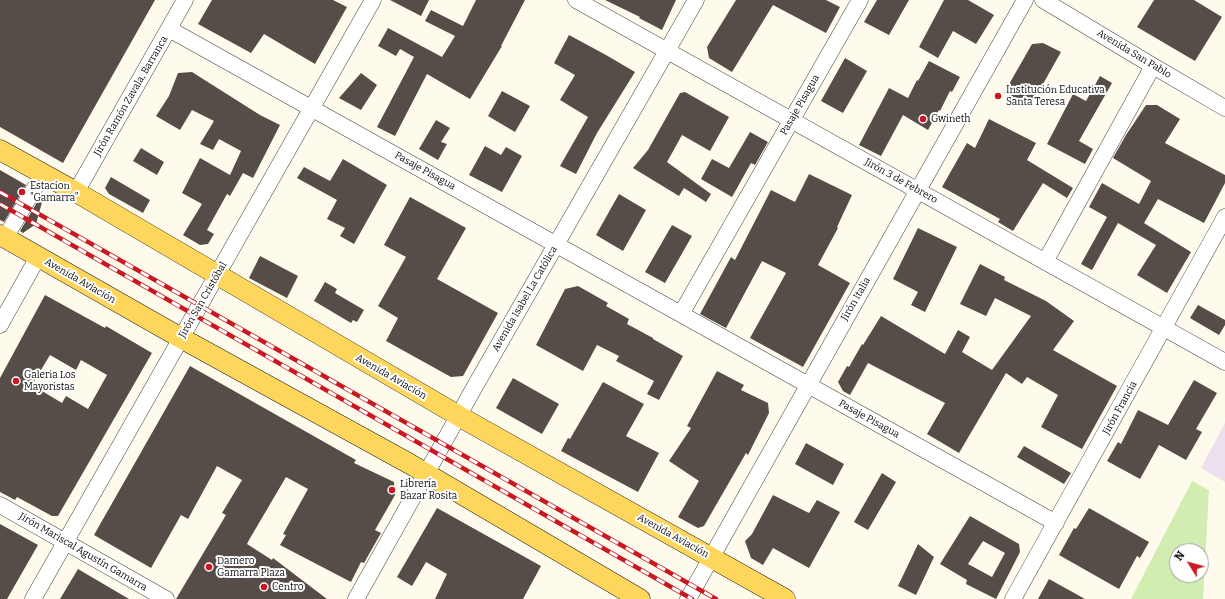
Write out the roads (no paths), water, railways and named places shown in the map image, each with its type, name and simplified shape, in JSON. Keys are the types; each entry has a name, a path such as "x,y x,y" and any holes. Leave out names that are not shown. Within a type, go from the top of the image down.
{"main road":[{"name":"Avenida Aviación","path":"0,150 76,192 458,416 711,556 785,599"},
{"name":"Avenida Aviación","path":"3,237 181,338 427,474 640,599"}],"street":[{"name":"Jirón Ramón Zavala, Barranca","path":"76,192 185,0"},
{"name":"Jirón San Cristóbal","path":"33,599 373,0"},
{"name":"Jirón 3 de Febrero","path":"576,0 1225,362"},
{"name":"Avenida Isabel La Católica","path":"356,599 458,416 696,0"},
{"name":"Pasaje Pisagua","path":"681,314 860,0"},
{"name":"Jirón Italia","path":"688,599 807,384 918,191 1025,0"},
{"name":"Avenida San Pablo","path":"1043,0 1225,108"},
{"name":"Pasaje Pisagua","path":"169,29 1056,523"},
{"path":"1045,262 1153,66"},
{"path":"3,237 44,174"},
{"name":"Jirón Francia","path":"1013,599 1225,217"},
{"path":"0,325 38,257"},
{"name":"Jirón Mariscal Agustín Gamarra","path":"0,505 166,599"}],"railway":[{"path":"0,192 716,599"},
{"path":"0,204 692,599"}],"place":[{"name":"Institución Educativa Santa Teresa","path":"998,96"},
{"name":"Gwineth","path":"923,119"},
{"name":"Estacion \"Gamarra\"","path":"22,192"},
{"name":"Galeria Los Mayoristas","path":"16,381"},
{"name":"Librería Bazar Rosita","path":"392,490"},
{"name":"Damero Gamarra Plaza","path":"209,567"},
{"name":"Centro","path":"264,587"}]}
